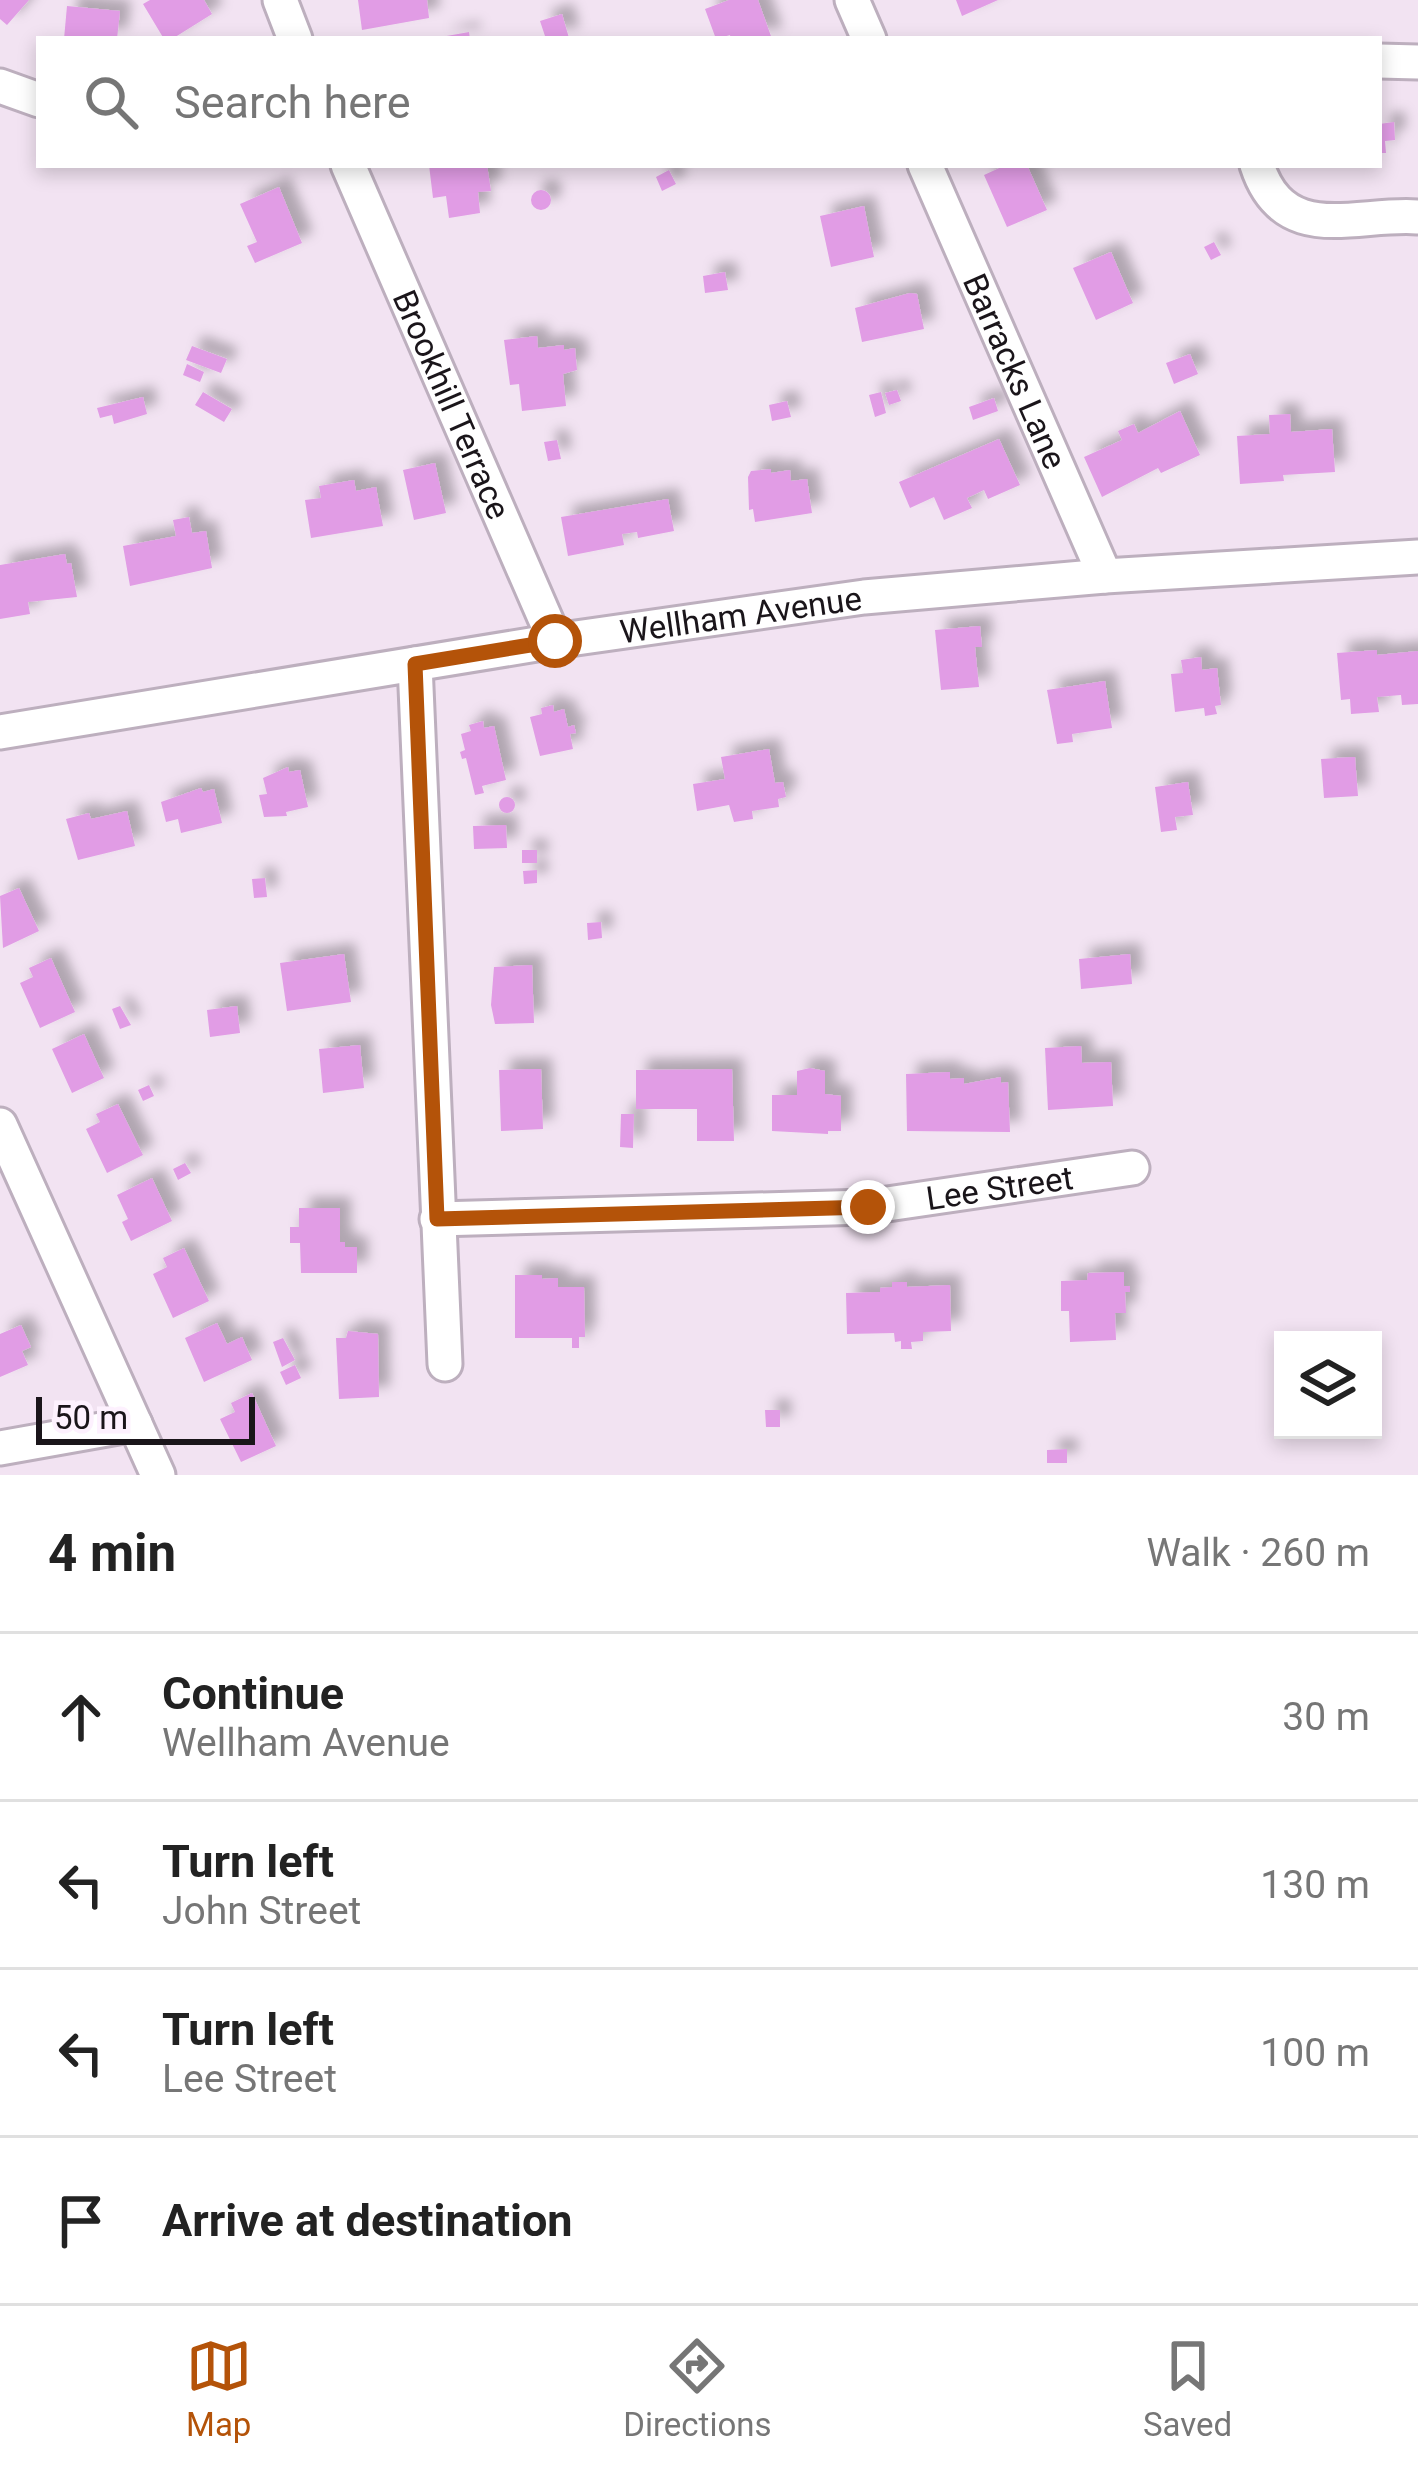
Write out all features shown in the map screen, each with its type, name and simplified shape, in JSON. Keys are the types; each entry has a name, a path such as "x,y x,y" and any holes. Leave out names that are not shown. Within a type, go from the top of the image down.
{"street":[{"path":"280,0 294,36"},
{"path":"852,0 868,36"},
{"path":"1382,62 1418,62"},
{"path":"0,86 36,99"},
{"name":"Brookhill Terrace","path":"349,168 555,641"},
{"name":"Barracks Lane","path":"926,168 1105,576"},
{"path":"1259,168 1274,198 1323,224 1418,217"},
{"name":"Wellham Avenue","path":"0,732 555,641 864,597 1418,557"},
{"path":"415,664 445,1364"},
{"path":"0,1125 158,1475"},
{"name":"Lee Street","path":"437,1219 868,1207 1132,1168"},
{"path":"0,1448 135,1424"}],"building":[{"path":"0,0 29,0 7,25 0,19"},
{"path":"204,0 212,14 177,36 162,36 143,4"},
{"path":"358,0 427,0 429,18 362,30"},
{"path":"729,0 758,0 771,36 715,36 705,9"},
{"path":"956,0 998,0 962,16"},
{"path":"67,6 120,11 117,36 64,36"},
{"path":"562,14 568,36 545,36 540,21"},
{"path":"1394,122 1395,140 1385,141 1386,153 1382,153 1382,124"},
{"path":"429,168 487,168 491,191 478,192 480,213 449,218 446,196 433,198"},
{"path":"999,168 1028,168 1047,210 1007,227 984,175"},
{"path":"669,170 676,184 662,191 656,177"},
{"path":"279,187 302,243 255,263 247,246 257,242 240,204"},
{"path":"541,190 551,200 541,210 531,200"},
{"path":"864,206 874,257 831,267 820,216"},
{"path":"1214,242 1221,255 1211,260 1204,247"},
{"path":"1111,252 1133,303 1096,320 1073,268"},
{"path":"725,272 728,290 705,293 703,276"},
{"path":"917,294 924,329 862,342 855,308"},
{"path":"537,336 538,348 575,348 577,370 563,374 566,406 522,411 519,384 510,385 504,340"},
{"path":"192,346 227,359 221,373 186,360"},
{"path":"1190,354 1198,374 1174,384 1166,363"},
{"path":"187,364 204,372 200,382 183,375"},
{"path":"897,390 901,401 889,405 885,393"},
{"path":"203,392 232,409 224,422 195,405"},
{"path":"881,392 886,413 875,417 869,395"},
{"path":"143,397 147,414 114,424 112,415 100,418 97,408"},
{"path":"994,398 998,411 973,420 969,407"},
{"path":"787,401 791,417 772,421 769,405"},
{"path":"1180,411 1200,455 1161,473 1158,468 1102,497 1084,457 1122,440 1118,431 1134,424 1138,433"},
{"path":"1290,414 1291,432 1332,429 1335,472 1240,484 1237,436 1270,434 1269,415"},
{"path":"999,439 1020,485 988,499 984,490 967,498 972,508 944,520 934,497 910,508 899,482"},
{"path":"557,440 561,459 548,461 544,442"},
{"path":"435,463 446,513 414,520 403,470"},
{"path":"771,469 771,473 790,470 791,481 807,479 812,513 755,522 753,509 749,510 748,477 751,471"},
{"path":"354,480 356,491 376,487 383,526 311,538 305,500 321,498 319,486"},
{"path":"668,499 674,531 638,538 637,532 622,534 624,545 568,556 561,517"},
{"path":"189,517 192,533 206,531 212,568 130,586 123,546 176,536 173,520"},
{"path":"65,554 77,597 28,602 30,614 0,619 0,565"},
{"path":"980,626 982,647 975,647 979,687 941,690 935,630"},
{"path":"1377,650 1377,655 1418,651 1418,704 1402,705 1401,695 1377,697 1379,712 1351,714 1350,699 1341,700 1337,653"},
{"path":"1201,657 1202,670 1217,668 1221,705 1215,706 1217,714 1205,716 1204,708 1175,712 1171,674 1183,673 1181,660"},
{"path":"1105,681 1112,728 1072,734 1073,742 1057,744 1047,690"},
{"path":"553,705 554,712 564,709 568,727 574,725 576,733 570,734 573,749 540,756 530,717"},
{"path":"483,721 484,728 494,726 506,780 482,786 484,793 475,795 466,758 460,752 465,750 461,734 471,731 469,725"},
{"path":"769,749 775,783 783,782 786,797 778,799 779,807 752,811 753,819 734,822 729,805 697,811 693,784 725,779 721,757"},
{"path":"1355,757 1358,796 1324,798 1321,759"},
{"path":"288,767 289,772 300,770 308,807 286,812 287,816 264,817 259,795 267,794 263,778"},
{"path":"1188,782 1193,815 1175,817 1177,830 1161,832 1155,787"},
{"path":"201,788 203,792 214,789 222,823 181,833 178,819 166,822 161,802"},
{"path":"507,797 515,805 507,813 499,805"},
{"path":"127,811 135,846 78,860 66,819"},
{"path":"506,825 507,848 474,849 473,826"},
{"path":"522,850 537,850 537,863 522,863"},
{"path":"537,870 537,883 524,884 523,871"},
{"path":"265,878 267,897 254,898 252,879"},
{"path":"19,888 39,931 3,948 0,896"},
{"path":"601,922 602,938 588,940 587,923"},
{"path":"344,954 351,1002 287,1011 280,963"},
{"path":"1130,954 1132,984 1081,989 1079,959"},
{"path":"51,958 75,1012 40,1028 20,983 33,977 29,968"},
{"path":"532,965 534,1023 495,1024 491,1005 494,967"},
{"path":"120,1006 131,1025 120,1029 112,1009"},
{"path":"237,1006 240,1033 210,1037 207,1010"},
{"path":"84,1034 104,1078 72,1093 52,1049"},
{"path":"360,1045 364,1088 323,1093 319,1049"},
{"path":"1081,1046 1082,1063 1111,1062 1113,1106 1048,1110 1045,1048"},
{"path":"541,1069 543,1129 501,1131 499,1070"},
{"path":"732,1069 734,1141 697,1141 697,1109 636,1109 636,1070"},
{"path":"797,1071 825,1071 825,1094 841,1096 841,1131 772,1131 772,1095 797,1095"},
{"path":"950,1072 950,1079 964,1078 964,1084 1001,1077 1001,1083 1008,1082 1010,1132 907,1131 906,1074"},
{"path":"149,1085 154,1096 143,1101 138,1090"},
{"path":"118,1104 143,1155 107,1173 86,1129 100,1122 96,1114"},
{"path":"621,1114 634,1114 633,1148 620,1147"},
{"path":"185,1163 191,1173 178,1180 173,1169"},
{"path":"152,1178 172,1221 131,1241 117,1195"},
{"path":"299,1208 340,1208 340,1242 357,1247 357,1273 301,1273 300,1243 290,1243 290,1227 299,1227"},
{"path":"184,1248 209,1301 173,1318 153,1274 167,1267 163,1258"},
{"path":"1124,1272 1124,1286 1130,1286 1130,1292 1125,1292 1126,1313 1115,1313 1116,1340 1070,1342 1069,1311 1061,1311 1061,1281 1087,1280 1088,1273"},
{"path":"515,1275 542,1275 542,1279 558,1278 558,1287 584,1287 585,1337 579,1337 579,1348 572,1348 572,1338 515,1338"},
{"path":"892,1282 907,1282 907,1287 950,1285 951,1331 923,1332 923,1341 911,1342 912,1349 901,1349 894,1333 847,1334 846,1293 880,1292 880,1288 892,1287"},
{"path":"217,1323 227,1344 242,1337 252,1360 204,1382 185,1338"},
{"path":"21,1325 31,1347 22,1351 28,1365 0,1377 0,1334"},
{"path":"348,1331 378,1334 379,1397 339,1399 336,1338 346,1338"},
{"path":"283,1338 295,1360 282,1367 273,1342"},
{"path":"295,1365 301,1378 286,1385 280,1372"},
{"path":"252,1393 276,1446 241,1462 220,1419 235,1412 231,1403"},
{"path":"765,1410 780,1410 780,1427 766,1427"},
{"path":"1067,1449 1067,1463 1047,1463 1047,1450"}],"route":[{"path":"555,641 415,664 437,1219 868,1207"}]}
